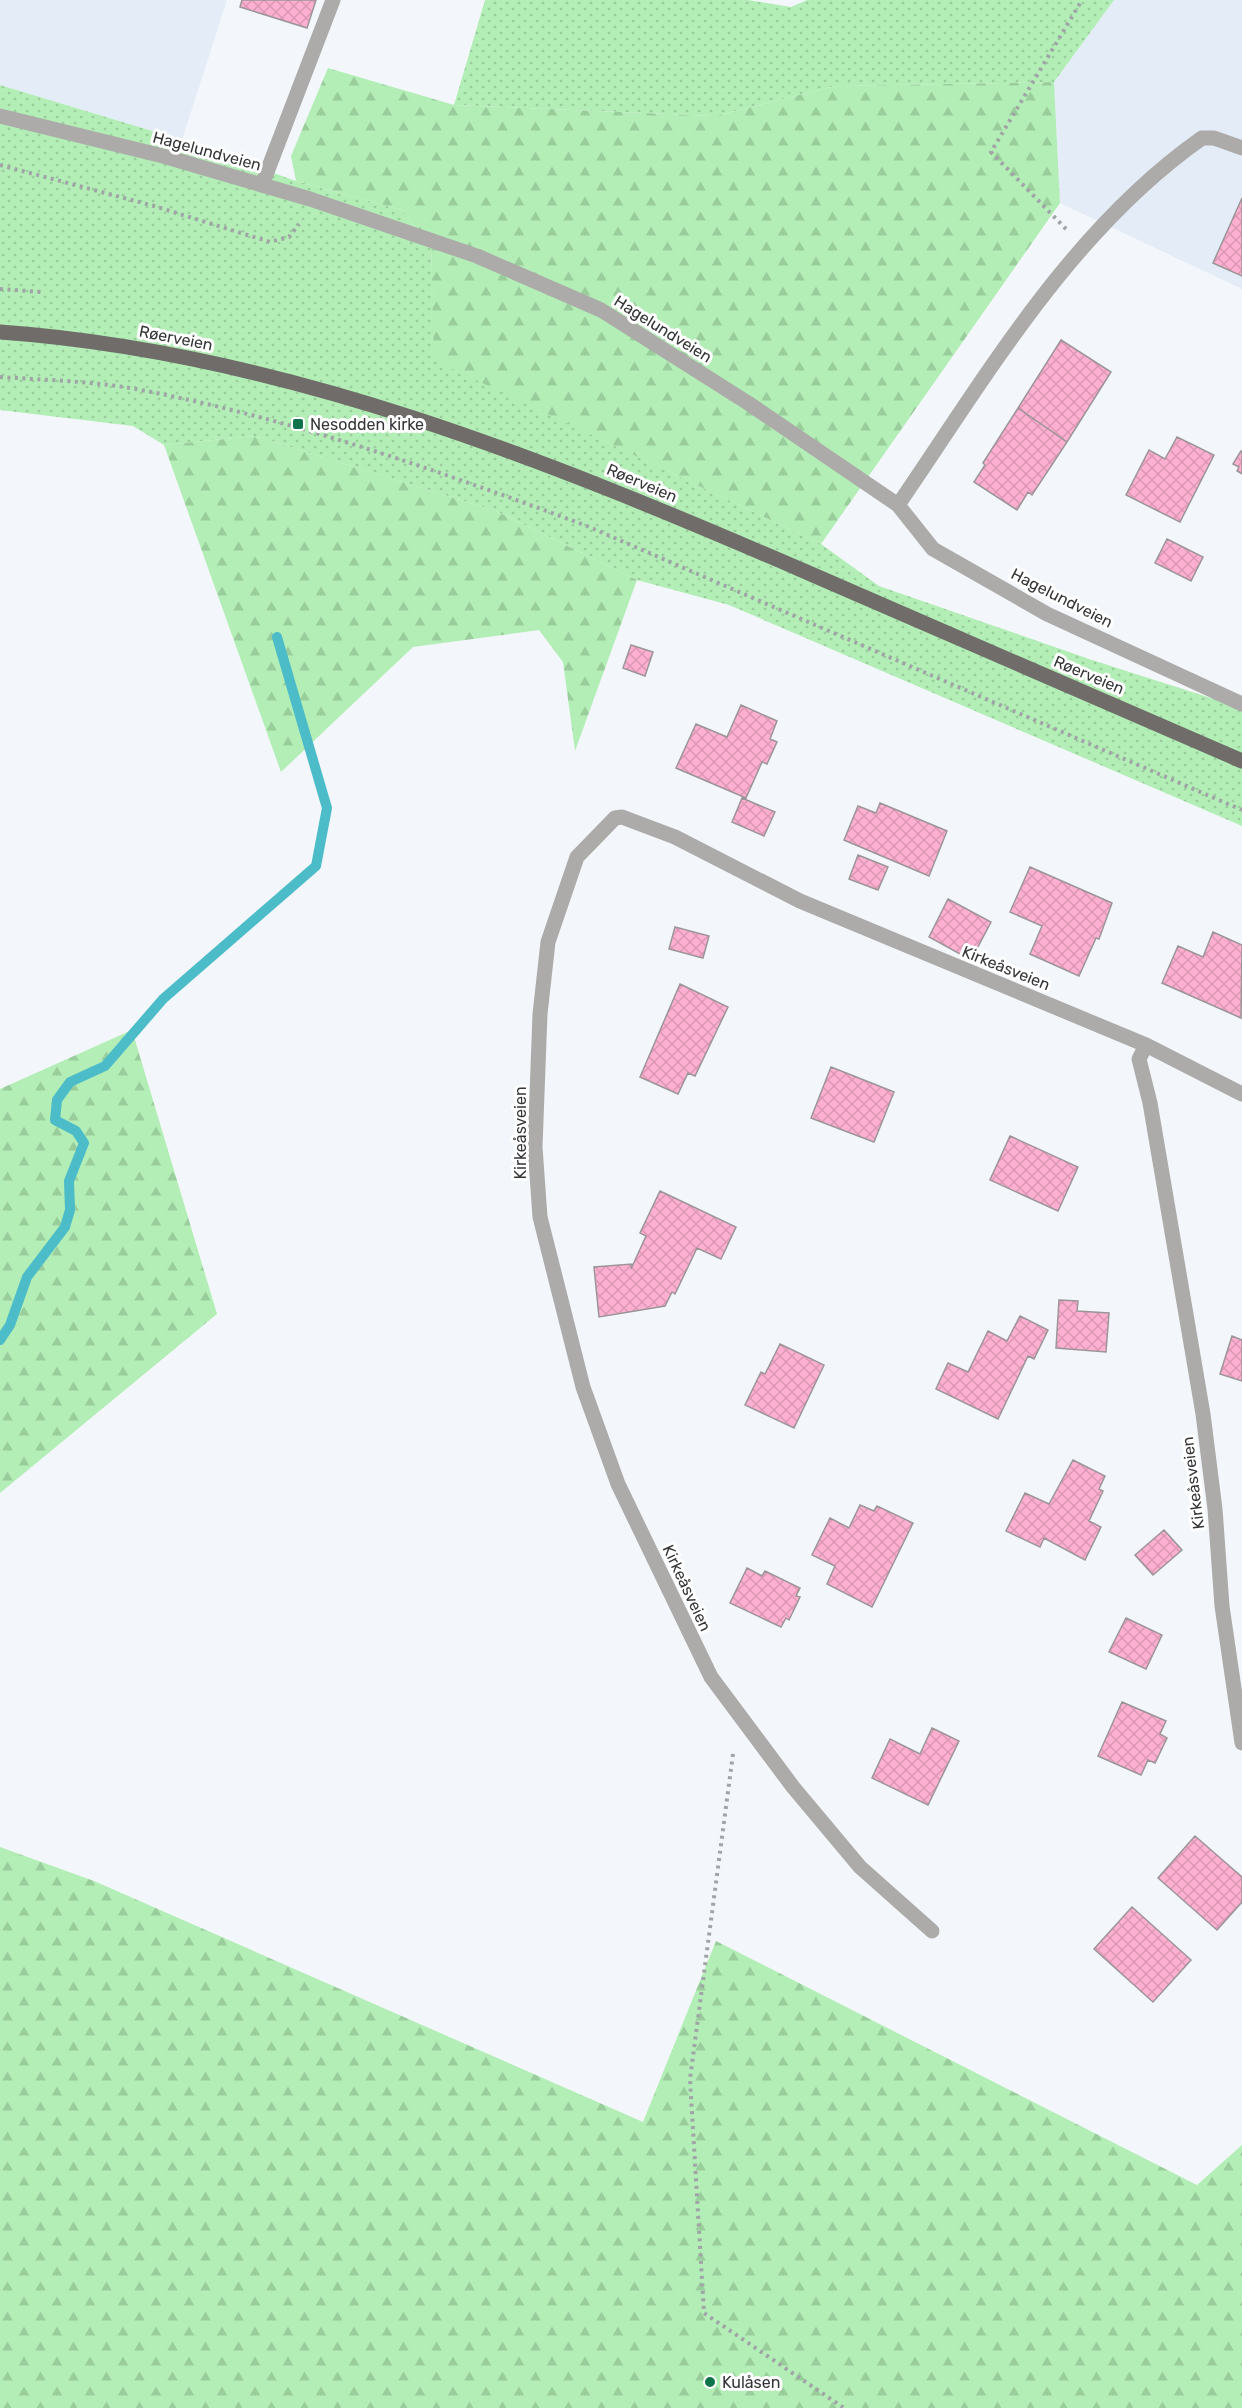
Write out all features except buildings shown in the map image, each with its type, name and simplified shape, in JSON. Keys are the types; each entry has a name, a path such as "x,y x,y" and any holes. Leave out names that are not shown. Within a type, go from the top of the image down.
{"main road":[{"name":"Røerveien","path":"0,332 47,335 231,367 369,404 463,433 571,473 726,537 1242,761"}],"street":[{"path":"262,184 333,0"},
{"name":"Hagelundveien","path":"0,116 163,156 310,199 477,256 601,310 748,404 898,505 933,549 1047,614 1242,704"},
{"path":"898,505 996,363 1082,245 1119,208 1202,138 1214,138 1242,148"},
{"name":"Kirkeåsveien","path":"932,1931 860,1867 793,1787 711,1677 691,1640 618,1484 583,1387 540,1217 535,1147 540,1014 548,942 577,857 615,818 622,817 675,837 800,901 1146,1046 1242,1094"},
{"name":"Kirkeåsveien","path":"1146,1046 1139,1059 1150,1103 1203,1414 1215,1509 1222,1606 1242,1743"}],"path":[{"path":"1082,0 991,152 1082,245"},
{"path":"0,165 154,206 270,242 289,237 300,223 310,199"},
{"path":"0,289 41,292"},
{"path":"0,376 133,388 222,407 336,438 478,485 597,531 1242,810"},
{"path":"739,1714 690,2079 704,2313 844,2408"}],"shaded area":[{"path":"0,0 227,0 182,140 0,85"},
{"path":"1114,0 1242,0 1242,289 1060,203 1054,82"}],"green space":[{"path":"485,0 748,0 791,7 807,0 1114,0 1054,82 835,86 715,116 454,105"},
{"path":"328,68 454,105 715,116 835,86 1054,82 1060,203 821,544 434,360 431,248 402,210 296,181 291,156"},
{"path":"0,85 182,140 296,181 402,210 431,248 435,360 821,544 879,586 1089,659 1242,708 1242,826 729,605 637,580 496,511 255,436 164,445 133,426 0,410"},
{"path":"255,436 496,511 637,580 575,751 563,662 539,630 413,647 281,772 164,445"},
{"path":"132,1030 217,1314 0,1493 0,1089"},
{"path":"0,1847 94,1881 643,2122 716,1941 1197,2185 1242,2145 1242,2408 0,2408"}],"waterway":[{"path":"0,1340 10,1325 27,1277 65,1227 70,1210 69,1181 84,1143 76,1131 55,1120 57,1100 70,1082 105,1066 163,999 316,866 327,808 277,637"}],"place":[{"name":"Nesodden kirke","path":"298,424"},
{"name":"Kulåsen","path":"710,2382"}]}
